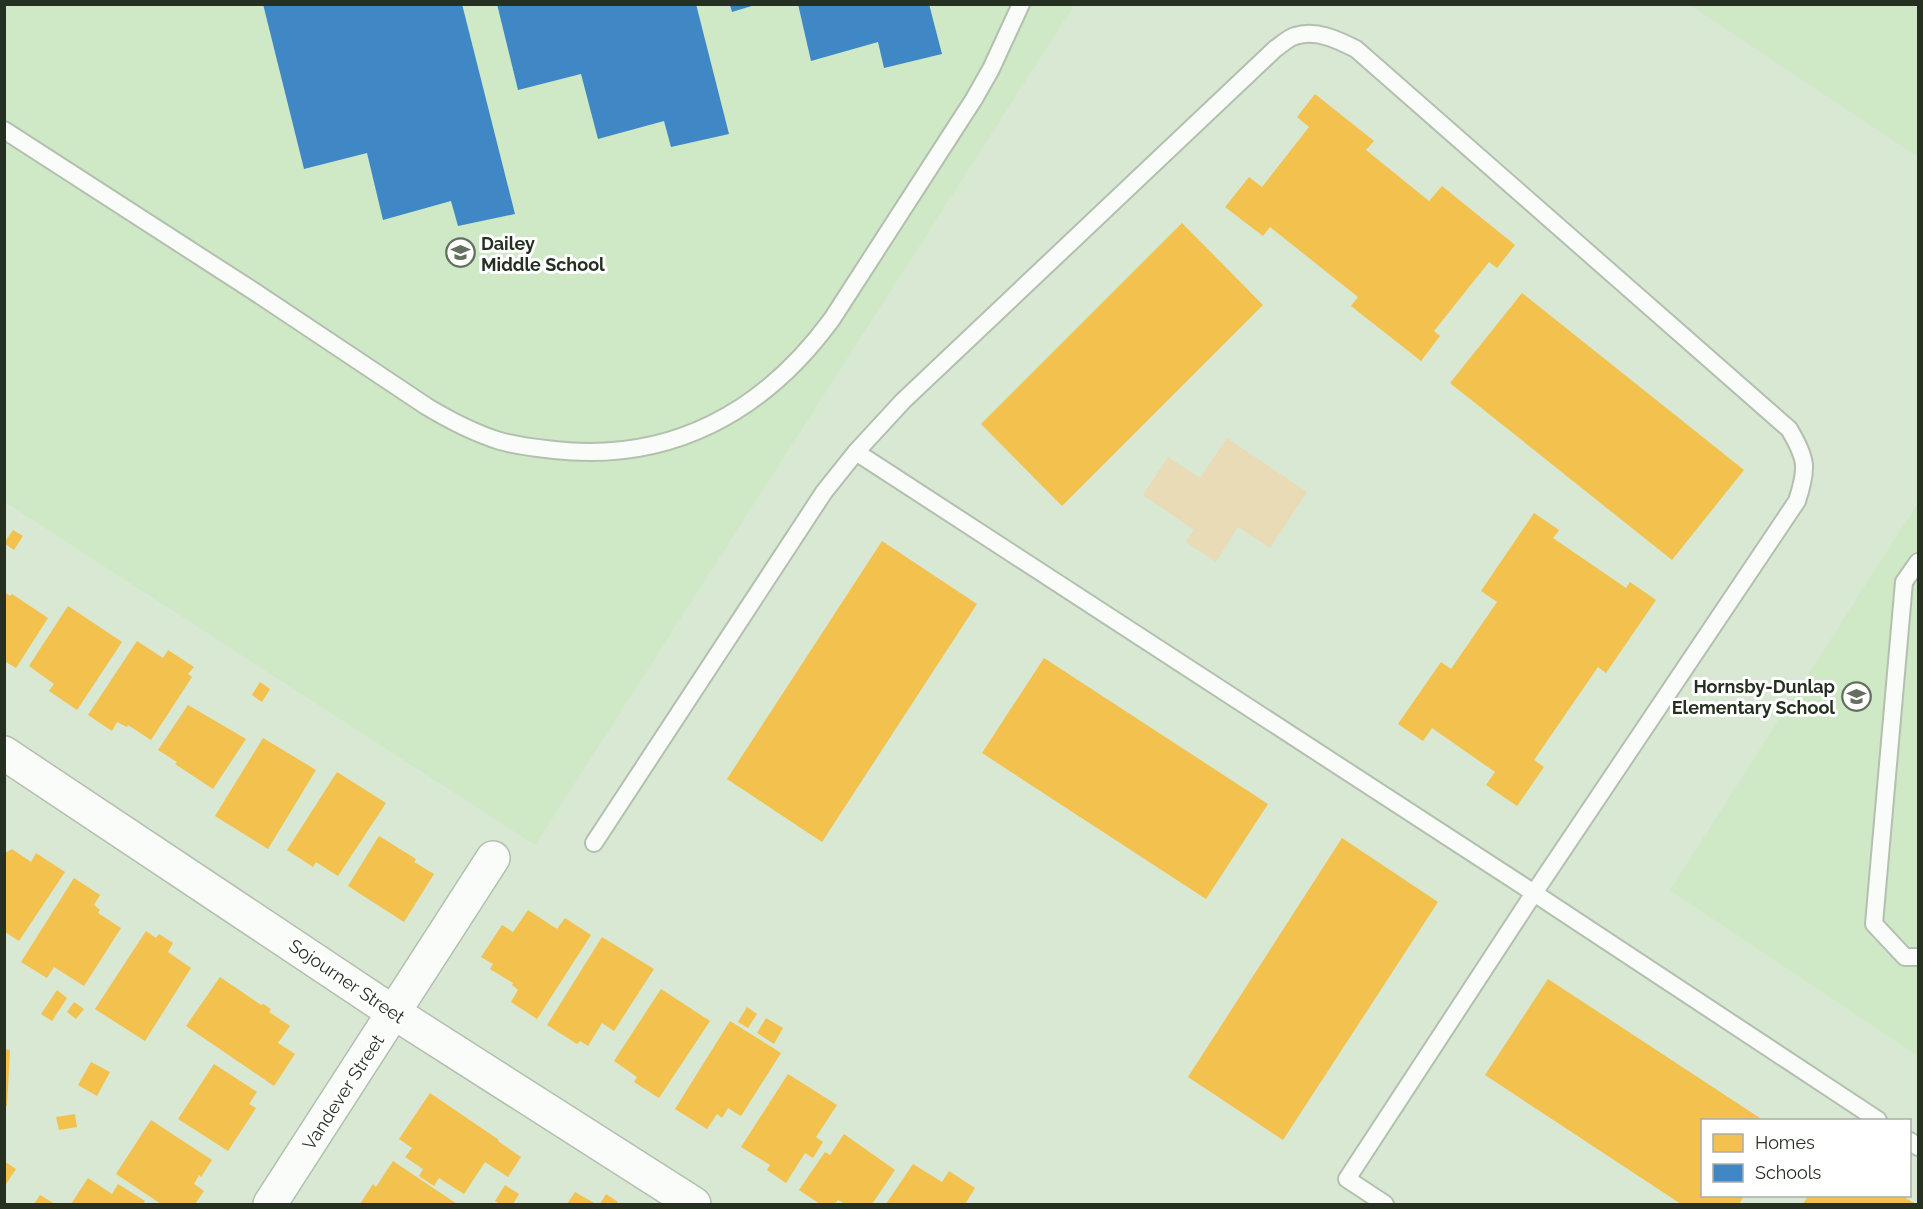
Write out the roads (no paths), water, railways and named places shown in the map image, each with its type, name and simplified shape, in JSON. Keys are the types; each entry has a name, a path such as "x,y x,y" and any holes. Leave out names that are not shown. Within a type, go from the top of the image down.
{"street":[{"name":"Sojourner Street","path":"4,753 394,1012 694,1204"},
{"name":"Vandever Street","path":"270,1204 493,858"}],"lane":[{"path":"4,130 452,421 500,441 528,447 580,453 638,449 693,432 745,405 771,385 813,344 832,319 974,99 991,69 1021,4"},
{"path":"594,843 824,492 856,452 903,401 1275,49 1295,36 1314,34 1333,38 1356,49 1789,429 1805,461 1804,480 1797,501 1534,893 1347,1179 1385,1204"},
{"path":"856,452 1876,1119"},
{"path":"1918,562 1905,582 1874,924 1905,957 1918,957"}],"place":[{"name":"Dailey Middle School","path":"460,253"},
{"name":"Hornsby-Dunlap Elementary School","path":"1856,696"}]}
